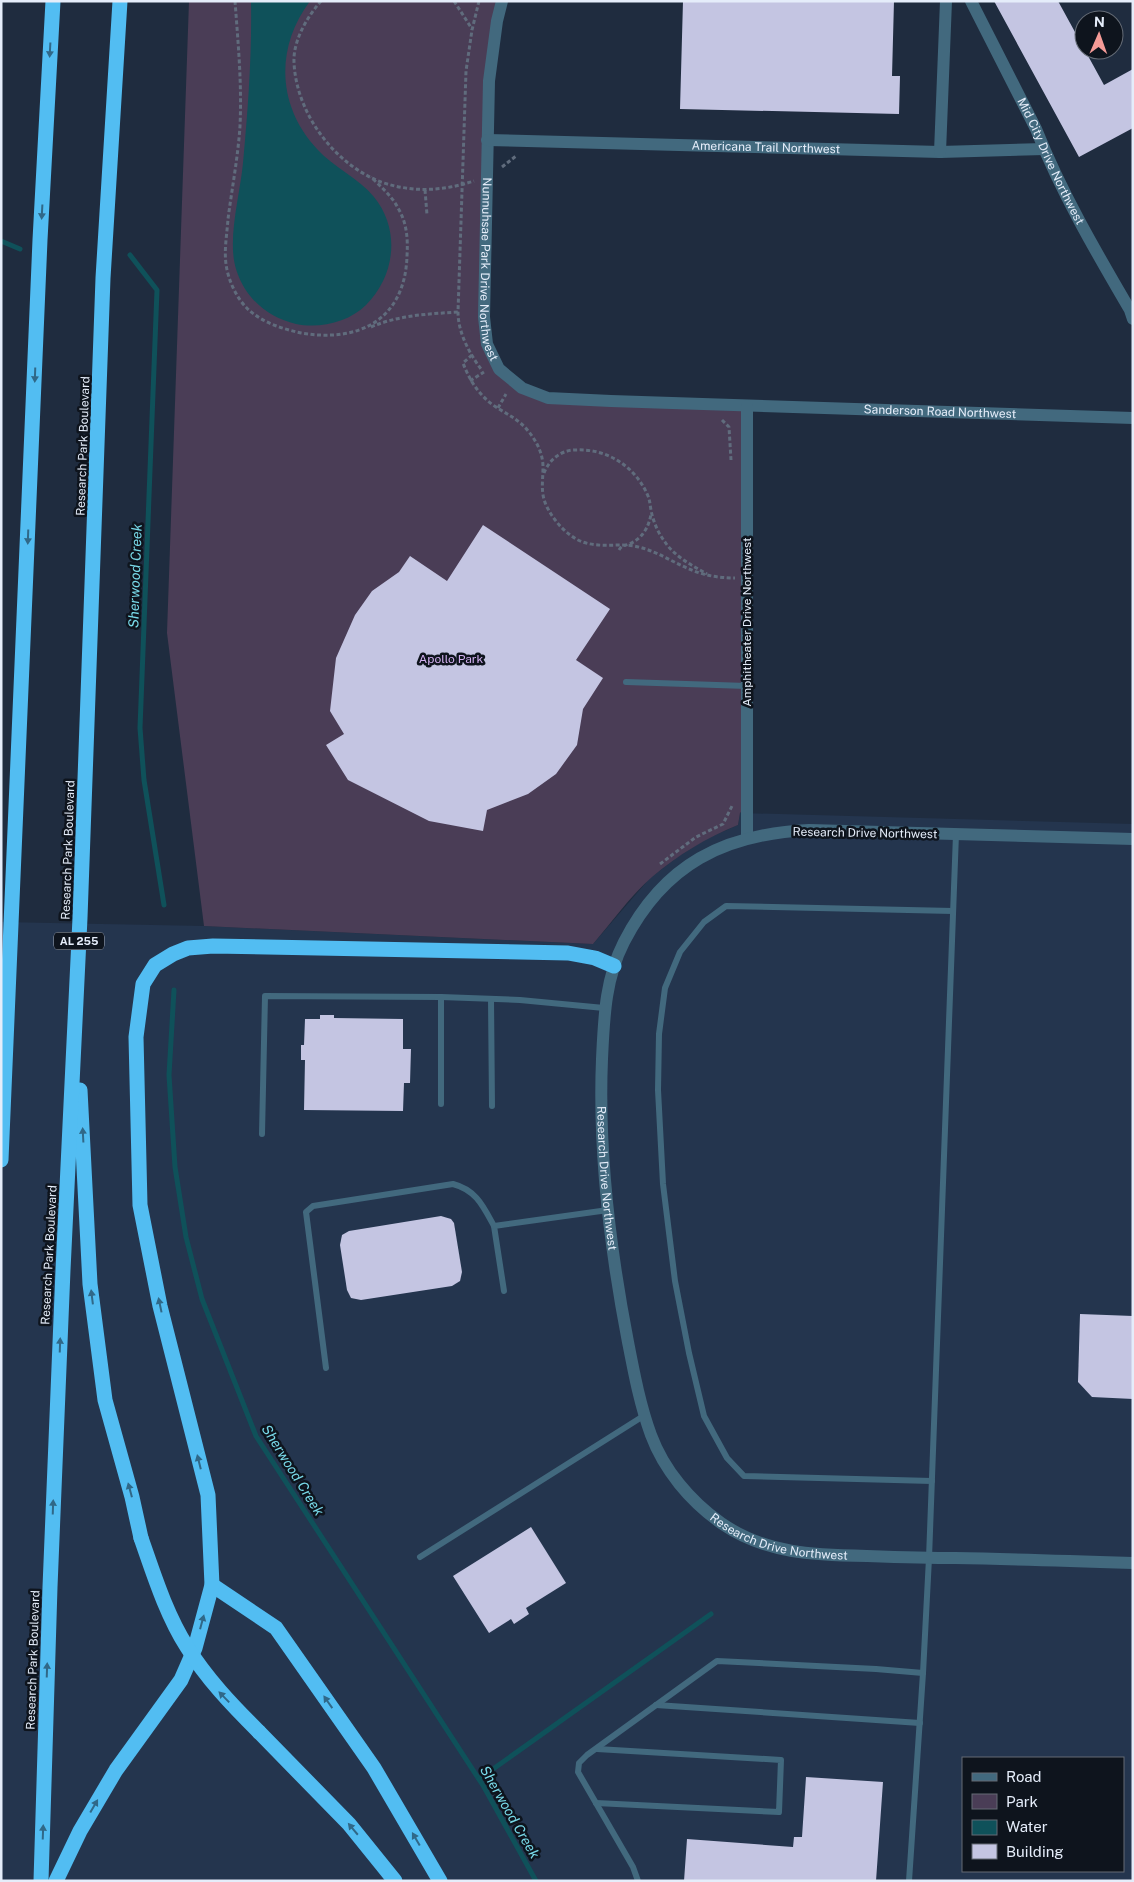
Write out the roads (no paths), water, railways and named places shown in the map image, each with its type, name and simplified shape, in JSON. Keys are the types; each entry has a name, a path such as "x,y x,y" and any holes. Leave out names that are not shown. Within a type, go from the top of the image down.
{"highway":[{"path":"1,1160 40,240 53,1"},
{"name":"Research Park Boulevard","path":"41,1881 52,1539 93,588 103,278 120,1"},
{"path":"56,1881 80,1831 116,1770 181,1680 195,1648 212,1585 208,1495 160,1306 140,1206 136,1037 143,984 148,974 155,965 174,954 188,948 213,946 568,952 595,958 614,966"},
{"path":"75,1012 93,1303 105,1400 132,1497 141,1538 161,1594 186,1647 219,1692 349,1824 395,1881"},
{"path":"212,1585 276,1628 374,1768 440,1881"}],"street":[{"name":"Nunnuhsae Park Drive Northwest","path":"502,1 488,81 484,317 486,344 499,369 522,388 548,398 747,406"},
{"path":"940,152 946,1"},
{"name":"Mid City Drive Northwest","path":"971,1 1090,240 1130,310 1133,319"},
{"name":"Americana Trail Northwest","path":"487,140 940,152 1044,149"},
{"name":"Sanderson Road Northwest","path":"747,406 1133,418"},
{"name":"Amphitheater Drive Northwest","path":"747,406 747,838"},
{"name":"Research Drive Northwest","path":"1133,839 809,830 780,832 747,838 713,850 675,876 633,925 614,966 604,1008 601,1088 602,1144 618,1293 645,1415 658,1450 688,1494 721,1523 741,1534 774,1548 807,1554 1133,1563"}],"lane":[{"path":"626,682 747,686"},
{"path":"909,1881 924,1673 956,834"},
{"path":"932,1480 744,1476 727,1458 704,1416 689,1353 675,1280 663,1184 658,1090 659,1034 665,988 680,952 704,922 726,906 953,911"},
{"path":"262,1134 265,996 441,997 604,1008"},
{"path":"441,997 441,1104"},
{"path":"492,999 492,1106"},
{"path":"326,1368 306,1212 313,1206 454,1184 464,1187 481,1201 494,1226 504,1291"},
{"path":"494,1226 608,1210"},
{"path":"420,1557 645,1415"},
{"path":"638,1881 633,1867 578,1772 579,1763 656,1705 717,1661 876,1668 924,1673"},
{"path":"656,1705 920,1722"},
{"path":"596,1803 779,1812 782,1760 597,1748"}],"water":[{"path":"251,1 310,1 299,19 286,57 285,76 288,96 294,114 304,132 317,149 361,184 374,197 383,210 388,224 391,252 383,281 376,293 359,311 334,323 315,326 305,325 296,324 277,317 253,299 246,291 237,272 234,260 233,233 243,163 250,62"}],"waterway":[{"name":"Sherwood Creek","path":"1,241 20,249"},
{"name":"Sherwood Creek","path":"130,255 157,290 140,728 144,780 164,905"},
{"name":"Sherwood Creek","path":"174,990 169,1075 175,1167 186,1237 202,1299 256,1436 484,1787 536,1881"},
{"path":"479,1779 711,1614"}],"park label":[{"name":"Apollo Park","path":"451,659"}]}
